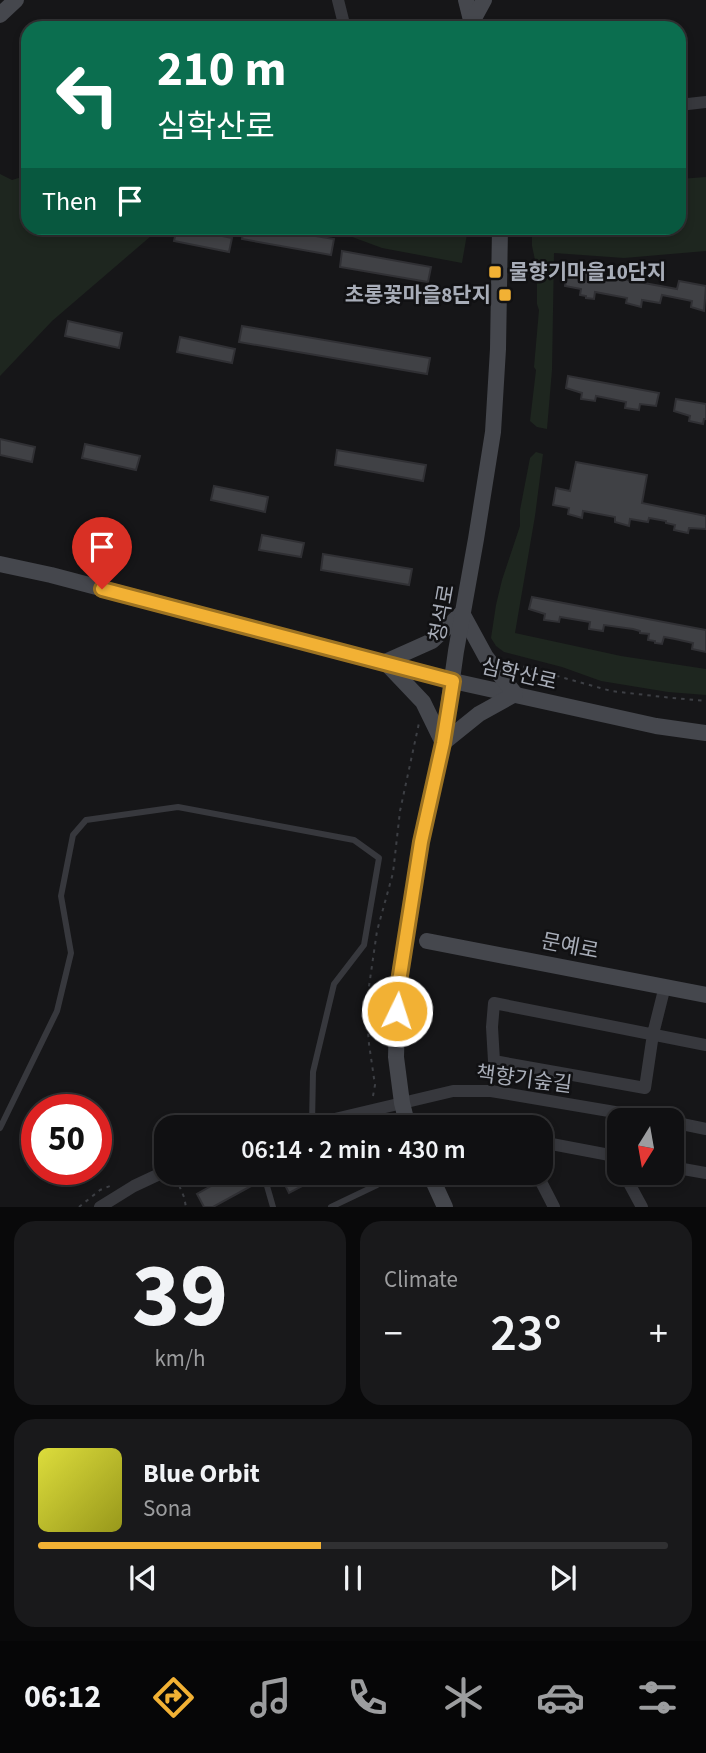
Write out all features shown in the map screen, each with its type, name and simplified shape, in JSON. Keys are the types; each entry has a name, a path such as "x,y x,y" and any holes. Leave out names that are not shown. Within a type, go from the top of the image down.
{"street":[{"path":"0,15 16,0"},
{"path":"338,0 343,21"},
{"path":"466,0 472,21"},
{"path":"475,21 484,0"},
{"path":"686,104 706,102"},
{"name":"청석로","path":"405,1115 396,1057 398,988 421,842 443,743 493,432 500,235"},
{"name":"심학산로","path":"0,564 453,681 656,726 706,733"},
{"path":"463,613 486,657 515,694 479,714 443,743 423,702 385,662 432,640 463,613"},
{"name":"문예로","path":"427,941 706,995"},
{"path":"664,986 653,1034 645,1088 494,1061 494,1003 653,1034 706,1045"},
{"name":"책향기숲길","path":"351,1115 453,1091 491,1091 607,1111"},
{"path":"684,1124 706,1129"},
{"path":"553,1145 607,1157"},
{"path":"684,1169 706,1173"},
{"path":"100,1207 154,1177"},
{"path":"435,1185 445,1207"},
{"path":"543,1185 554,1207"},
{"path":"630,1185 642,1207"}],"lane":[{"path":"0,1128 57,1011 60,999 71,953 61,896 73,835 86,820 177,807 354,840 379,859 364,945 334,984 313,1072 308,1115"},
{"path":"267,1185 273,1207"},
{"path":"331,1207 377,1185"}],"path":[{"path":"504,662 611,691 706,701"},
{"path":"375,1084 366,1007 377,931 393,873 400,811 423,702"},
{"path":"179,1185 186,1207"}],"shaded area":[{"path":"0,174 12,180 21,177 21,235 153,235 52,321 0,376"},
{"path":"706,177 706,251 624,258 554,253 552,370 547,429 537,427 530,421 539,310 532,235 686,235 686,178"},
{"path":"347,235 467,235 462,263 382,248"},
{"path":"536,452 543,454 515,633 621,656 706,669 706,695 601,681 562,667 504,652 496,646 491,638 496,605 520,526 520,510 530,458"}],"building":[{"path":"175,235 218,235 232,238 229,252 174,241"},
{"path":"243,235 310,235 334,239 331,255 242,239"},
{"path":"342,251 431,267 428,282 340,267"},
{"path":"568,269 677,289 679,281 706,286 704,311 691,307 692,301 662,295 660,303 642,300 641,307 626,303 627,298 595,292 594,299 586,298 580,295 581,289 565,286"},
{"path":"68,321 122,333 119,348 65,336"},
{"path":"242,326 430,358 427,374 239,342"},
{"path":"180,337 235,349 232,363 177,352"},
{"path":"568,376 659,393 656,406 640,404 639,410 625,408 626,402 596,396 595,401 581,399 582,393 566,388"},
{"path":"676,399 706,404 706,419 703,424 689,421 690,416 674,411"},
{"path":"0,439 35,447 32,462 0,455"},
{"path":"85,444 140,456 136,470 82,458"},
{"path":"337,450 426,465 423,481 335,465"},
{"path":"576,462 647,475 642,503 706,516 706,529 689,528 688,533 674,530 675,525 666,521 649,518 648,522 630,519 629,526 615,522 615,517 583,511 582,518 568,514 569,508 553,505 556,488 570,491"},
{"path":"214,486 268,497 265,512 211,500"},
{"path":"262,535 304,543 301,557 259,550"},
{"path":"323,554 412,569 409,585 321,570"},
{"path":"532,597 706,630 706,652 692,649 693,643 664,637 662,644 655,643 648,640 649,634 633,629 604,625 603,631 589,629 590,622 560,617 559,622 544,620 545,614 529,609"},
{"path":"213,1185 253,1185 213,1207 204,1207 197,1194"},
{"path":"285,1185 304,1185 289,1193"}],"place":[{"name":"물향기마을10단지","path":"495,272"},
{"name":"초롱꽃마을8단지","path":"505,295"}],"route":[{"path":"102,589 453,681 443,743 421,842 398,988 397,1011"}]}
